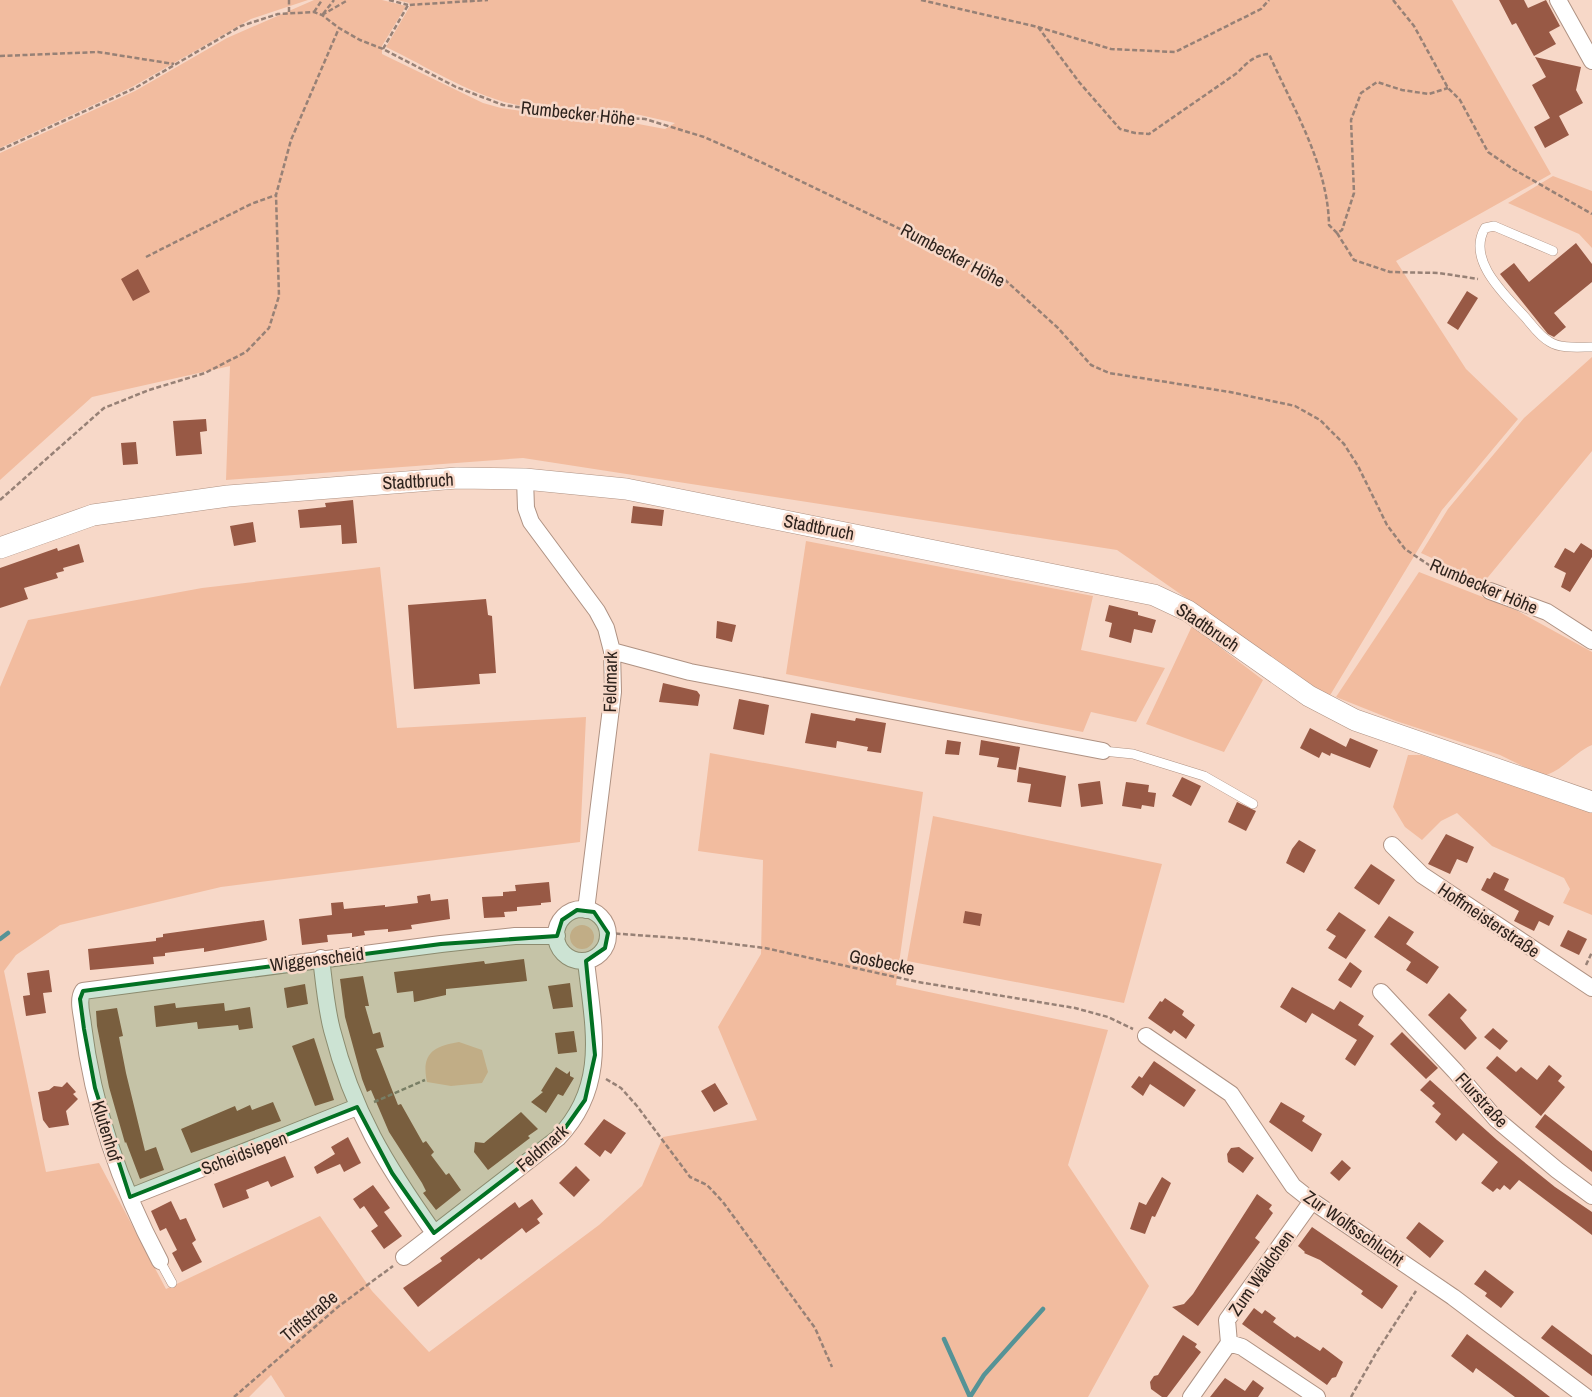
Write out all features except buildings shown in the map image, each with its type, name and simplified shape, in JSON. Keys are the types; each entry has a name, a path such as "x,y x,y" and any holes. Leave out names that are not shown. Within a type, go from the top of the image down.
{"street":[{"path":"1558,0 1592,61"},
{"name":"Stadtbruch","path":"0,548 93,516 214,498 390,482 457,478 525,479 626,489 1154,595 1188,611 1308,696 1355,720 1592,802"},
{"name":"Feldmark","path":"525,479 526,508 531,522 597,611 606,628 612,651 613,692 586,910"},
{"name":"Rumbecker Höhe","path":"1490,591 1547,612 1592,641"},
{"path":"612,651 690,672 1103,751"},
{"name":"Hoffmeisterstraße","path":"1392,845 1422,874 1592,988"},
{"path":"577,910 586,910 601,917 608,933 605,948 600,954 586,961 577,961 563,952 556,936 562,920 577,910"},
{"name":"Wiggenscheid","path":"81,994 88,990 321,958 515,936 556,936"},
{"path":"321,958 331,1027 357,1107 392,1173 434,1234"},
{"name":"Feldmark","path":"404,1257 558,1138 568,1128 585,1100 593,1071 595,1043 586,961"},
{"name":"Flurstraße","path":"1381,992 1455,1071 1496,1119 1557,1170 1592,1196"},
{"name":"Klutenhof","path":"81,994 86,1043 98,1103 111,1147 130,1197 160,1261"},
{"name":"Zur Wolfsschlucht","path":"1146,1036 1231,1094 1294,1186 1312,1202 1425,1277 1586,1397"},
{"name":"Scheidsiepen","path":"130,1197 357,1107"},
{"name":"Zum Wäldchen","path":"1229,1343 1227,1320 1312,1202"},
{"path":"1191,1397 1229,1343 1242,1347 1317,1397"}],"lane":[{"path":"1553,251 1494,226 1486,228 1479,238 1480,251 1492,281 1549,342 1566,346 1592,347"},
{"path":"1103,751 1133,754 1204,776 1253,804"},
{"path":"160,1261 172,1283"}],"path":[{"path":"289,0 289,12"},
{"path":"0,150 135,88 241,26 258,19 289,12 314,12 322,0"},
{"path":"322,15 334,0"},
{"path":"322,15 348,0"},
{"path":"389,0 408,5 488,0"},
{"path":"921,0 1038,26 1111,49 1175,52 1261,9 1269,0"},
{"path":"1393,0 1414,26 1448,88 1460,100 1488,152 1513,169 1592,214"},
{"path":"383,49 408,5"},
{"name":"Rumbecker Höhe","path":"314,12 322,15 339,28 456,87 503,105 576,115 645,119 704,137 746,155 942,247 1004,279 1058,328 1091,365 1109,373 1230,392 1295,406 1320,420 1344,444 1358,466 1387,525 1405,548 1435,569 1490,591"},
{"path":"1038,26 1080,82 1120,129 1135,133 1149,134 1237,73 1248,62 1259,55 1269,54 1316,160 1328,202 1329,225 1337,233 1354,260 1390,272 1439,273 1492,281"},
{"path":"0,500 104,408 149,390 205,373 246,352 270,328 279,296 276,195 291,140 339,28"},
{"path":"0,56 98,52 176,65"},
{"path":"1337,233 1342,230 1354,193 1351,120 1361,94 1377,82 1402,90 1429,94 1448,88"},
{"path":"146,257 252,204 276,195"},
{"name":"Gosbecke","path":"608,933 700,940 765,948 918,982 1090,1012 1108,1017 1146,1036"},
{"path":"593,1071 621,1088 651,1123 690,1177 707,1185 723,1202 815,1328 832,1367"},
{"path":"357,1107 426,1080"},
{"name":"Triftstraße","path":"234,1397 339,1306 404,1257"},
{"path":"1351,1397 1376,1353 1425,1277"}],"highlighted area":[{"path":"577,910 594,912 608,933 605,948 586,961 595,1055 585,1100 558,1138 434,1233 392,1173 357,1107 130,1197 95,1088 80,999 83,991 441,944 557,936 562,920"}],"shaded area":[{"path":"0,0 308,0 251,19 132,87 0,148"},
{"path":"314,0 382,0 406,6 382,46 382,54 483,103 501,108 570,118 617,120 665,129 675,123 640,115 522,106 486,96 452,81 386,47 410,6 409,3 397,0 1452,0 1551,174 1396,261 1466,369 1518,419 1442,510 1329,697 1117,550 523,458 226,480 230,366 92,397 0,480 0,153 135,91 227,38"},
{"path":"1553,176 1592,191 1592,248 1579,234 1508,203"},
{"path":"1592,357 1592,451 1484,582 1421,553 1448,509 1524,418"},
{"path":"806,541 1093,596 1081,650 1165,668 1136,722 1091,712 1083,732 786,674"},
{"path":"380,567 397,728 586,717 580,842 221,887 60,925 16,955 4,971 46,1172 99,1163 166,1289 320,1216 372,1291 429,1352 599,1225 642,1186 663,1137 757,1120 718,1027 761,954 763,860 698,851 710,753 923,792 896,985 1108,1030 1068,1165 1149,1286 1088,1397 285,1397 271,1375 249,1397 0,1397 0,687 28,620 202,588"},
{"path":"1419,572 1516,610 1592,652 1592,745 1585,748 1550,774 1543,776 1500,755 1396,721 1336,697"},
{"path":"1192,626 1263,680 1224,752 1146,724"},
{"path":"1408,755 1421,755 1592,810 1592,915 1563,903 1570,889 1564,878 1492,846 1457,813 1441,821 1422,840 1405,827 1393,807"},
{"path":"933,816 1162,864 1124,1003 907,961"},
{"path":"582,925 590,929 594,937 590,945 582,949 574,945 570,937 574,929"},
{"path":"459,1042 482,1050 488,1072 482,1083 451,1086 427,1082 426,1064 431,1053 442,1046"}],"waterway":[{"path":"0,939 8,933"},
{"path":"970,1397 984,1375 1043,1309"},
{"path":"944,1339 970,1397"}]}
